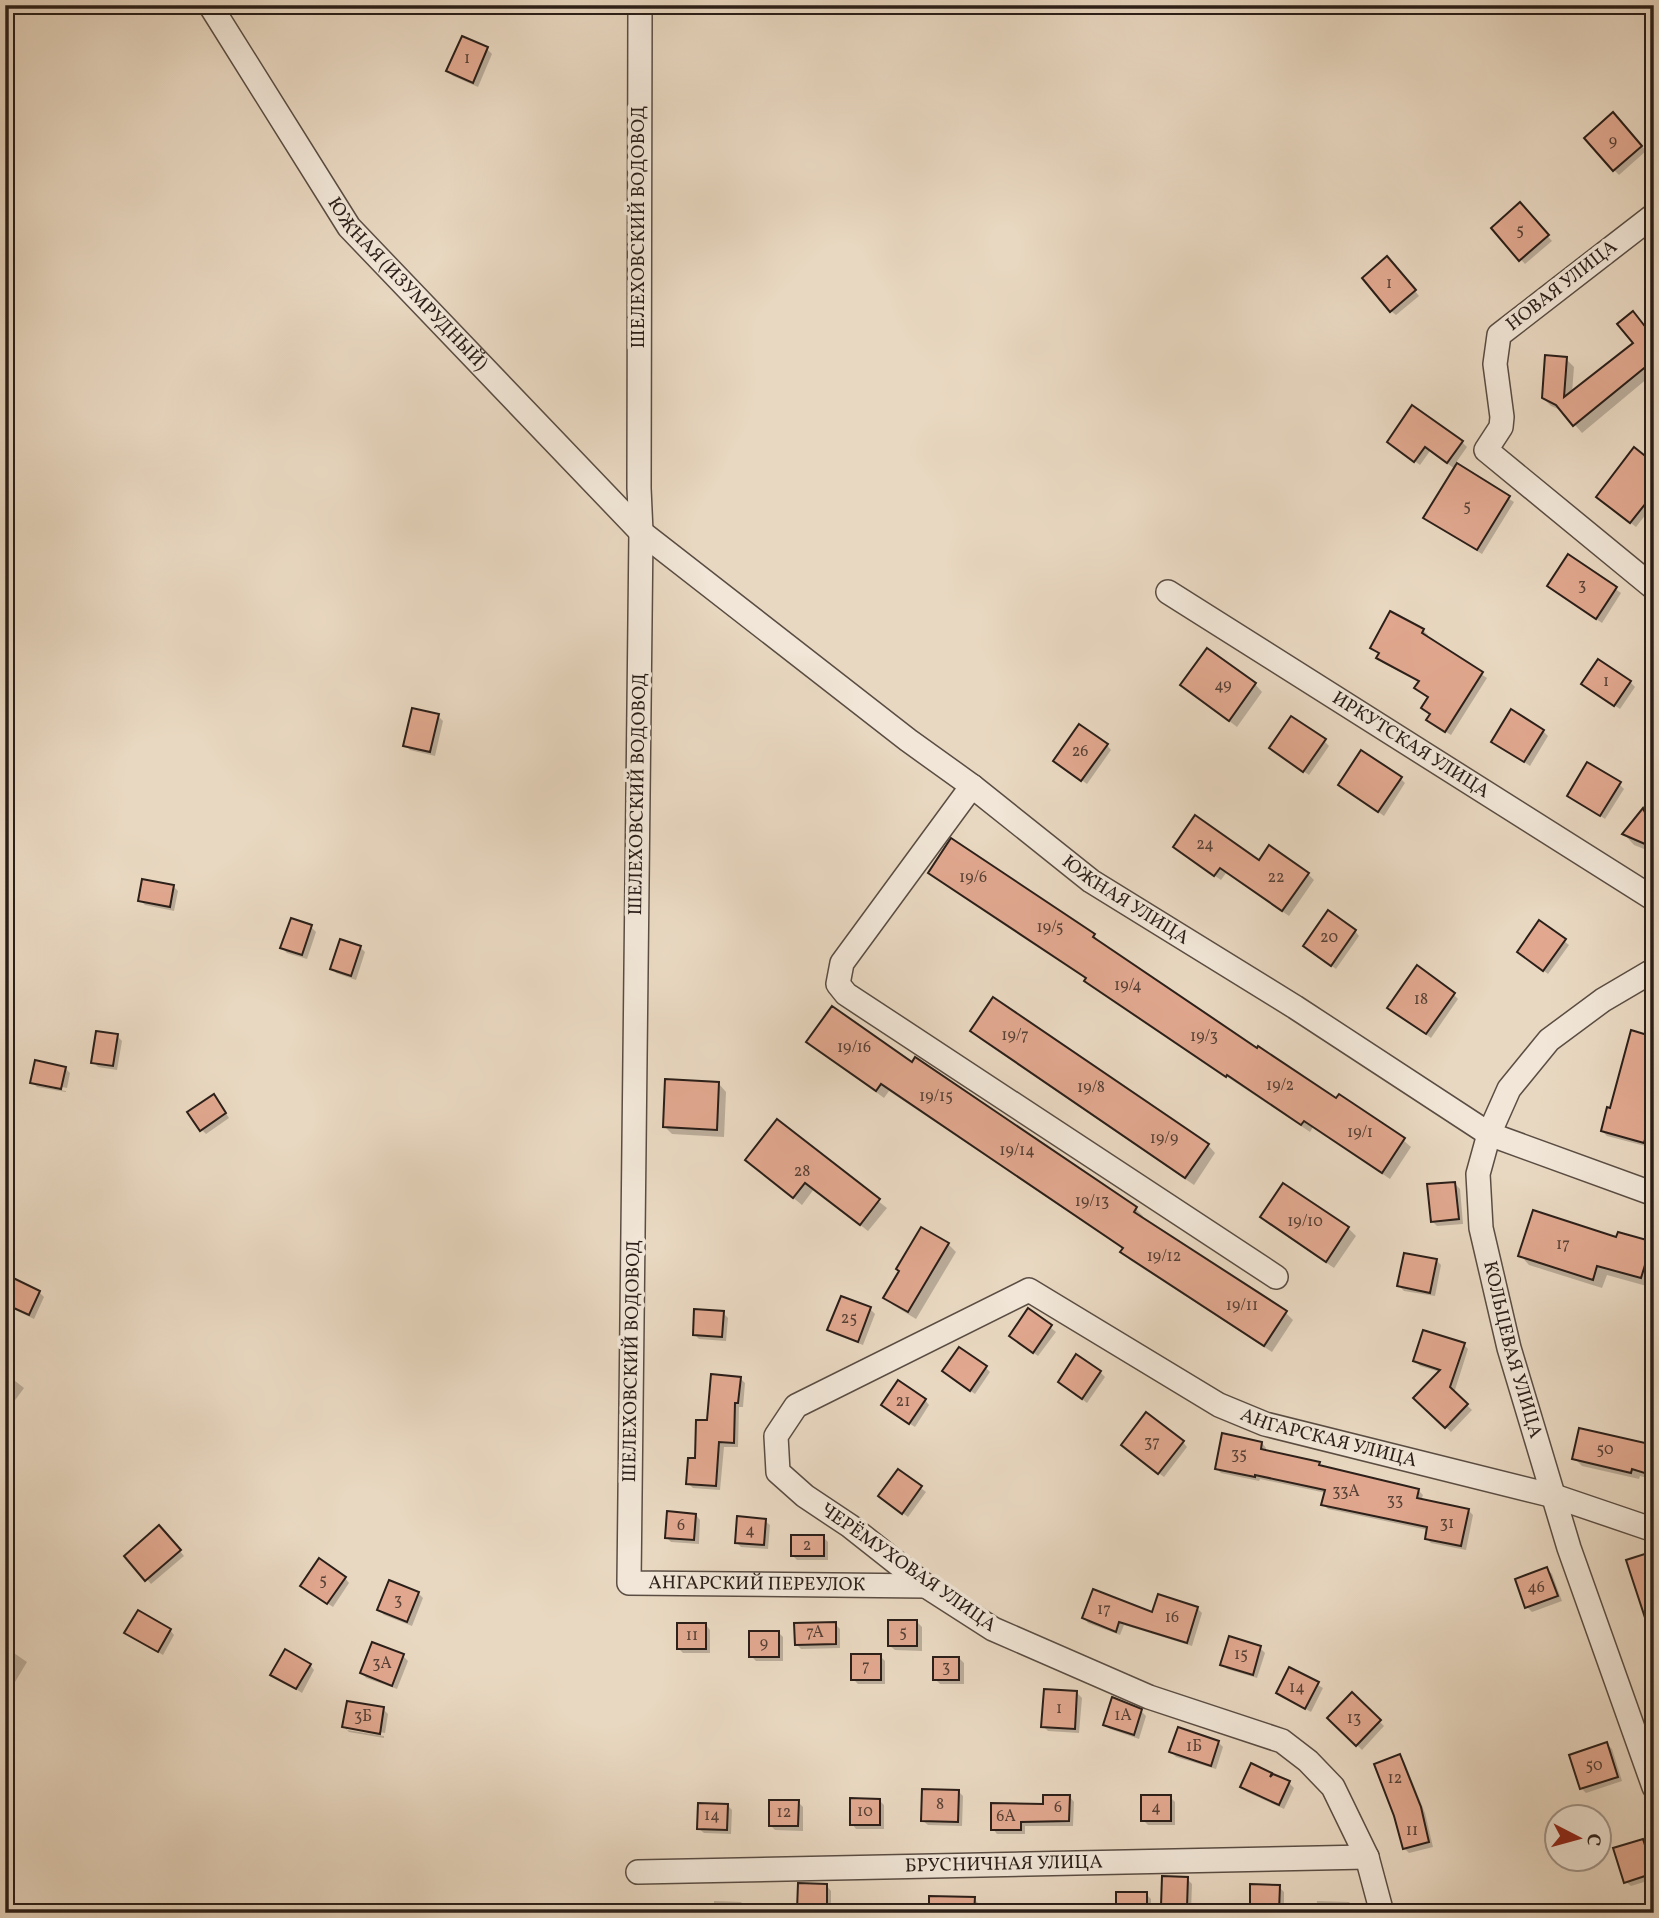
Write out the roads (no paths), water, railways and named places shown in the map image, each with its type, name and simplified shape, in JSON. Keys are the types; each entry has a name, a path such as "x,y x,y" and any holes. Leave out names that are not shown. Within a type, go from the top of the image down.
{"street":[{"name":"ЮЖНАЯ (ИЗУМРУДНЫЙ)","path":"210,5 349,227 641,532"},
{"name":"ШЕЛЕХОВСКИЙ ВОДОВОД","path":"629,1583 641,532 640,5"},
{"name":"НОВАЯ УЛИЦА","path":"1654,215 1499,335 1495,364 1501,427 1486,450 1654,588"},
{"name":"ЮЖНАЯ УЛИЦА","path":"641,532 908,740 972,786 1091,881 1295,1007 1489,1134 1654,1194"},
{"name":"ИРКУТСКАЯ УЛИЦА","path":"1168,592 1654,899"},
{"path":"972,786 842,963 838,984 846,994 1276,1277"},
{"name":"КОЛЬЦЕВАЯ УЛИЦА","path":"1654,970 1603,1000 1549,1040 1509,1089 1489,1134 1478,1174 1482,1228 1510,1348 1569,1548 1654,1787"},
{"name":"АНГАРСКАЯ УЛИЦА","path":"1029,1290 1219,1405 1265,1424 1554,1496 1654,1530"},
{"name":"ЧЕРЁМУХОВАЯ УЛИЦА","path":"1029,1290 796,1406 776,1436 778,1472 805,1496 850,1526 926,1586 993,1629 1149,1697 1282,1741 1308,1761 1333,1787 1367,1857 1382,1913"},
{"name":"АНГАРСКИЙ ПЕРЕУЛОК","path":"629,1583 926,1586"},
{"name":"БРУСНИЧНАЯ УЛИЦА","path":"639,1872 1367,1857"}]}
